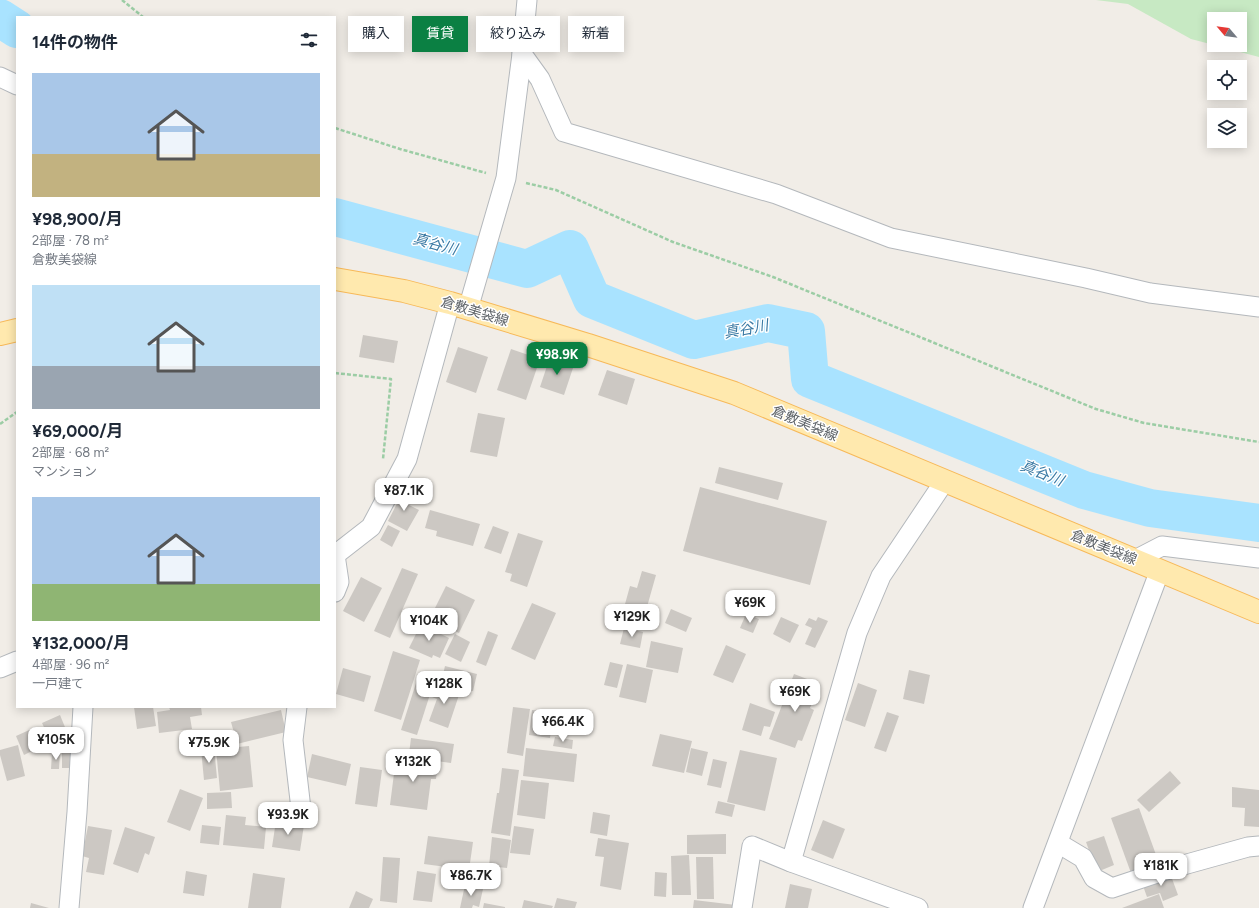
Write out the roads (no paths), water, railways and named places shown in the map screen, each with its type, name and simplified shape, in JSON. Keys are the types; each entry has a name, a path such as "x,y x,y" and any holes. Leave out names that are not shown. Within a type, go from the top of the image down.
{"main road":[{"name":"倉敷美袋線","path":"336,279 404,291 459,306 588,345 734,393 944,482 1259,612"},
{"path":"0,334 16,330"}],"street":[{"path":"336,554 371,527 407,459 459,306 476,283 504,183 522,54 527,0"},
{"path":"522,54 540,79 564,132 776,194 891,238 1086,278 1150,293 1259,307"},
{"path":"0,77 16,85"},
{"path":"792,862 860,626 881,576 944,482"},
{"path":"1135,560 1162,546 1259,558"},
{"path":"336,562 339,582 336,590"},
{"path":"1033,908 1160,570"},
{"path":"0,668 16,660"},
{"path":"69,908 77,812 83,708"},
{"path":"297,708 293,740 301,808"},
{"path":"1058,843 1083,858 1094,878 1112,888 1169,869 1248,847 1259,846"},
{"path":"742,908 752,846 918,908"}],"waterway":[{"name":"真谷川","path":"0,18 16,28"},
{"name":"真谷川","path":"336,217 527,269 570,249 592,299 694,340 768,323 806,331 810,379 1084,490 1150,508 1259,523"}]}
